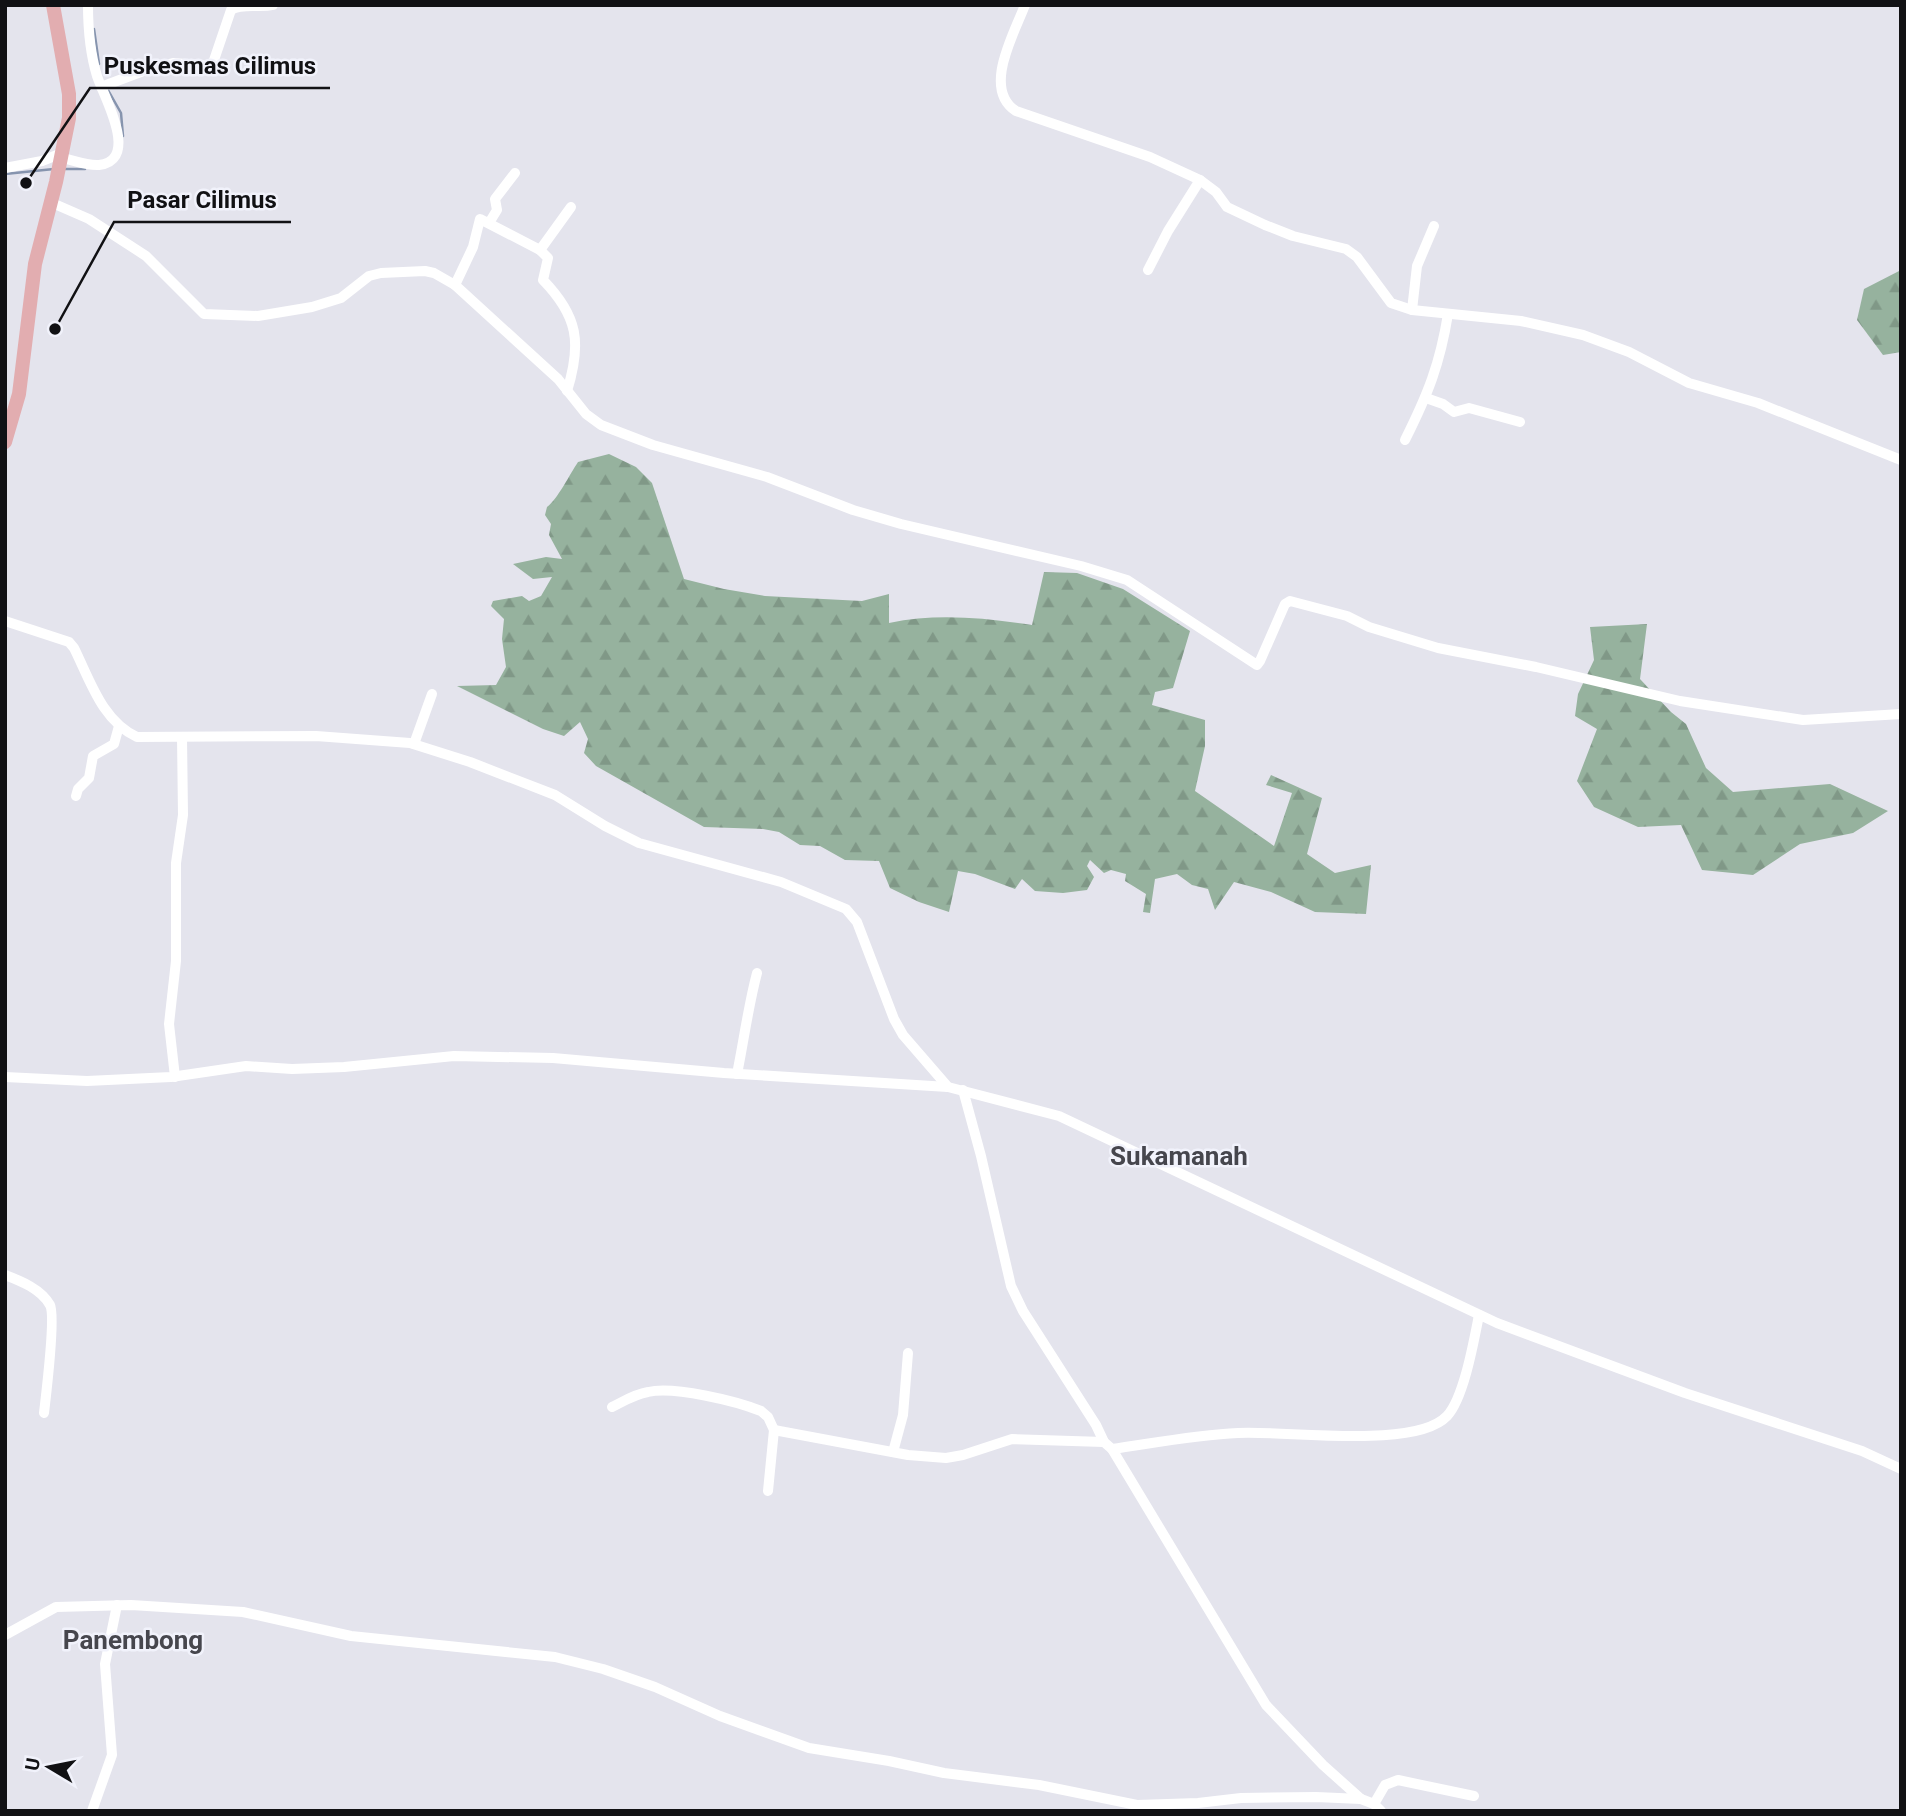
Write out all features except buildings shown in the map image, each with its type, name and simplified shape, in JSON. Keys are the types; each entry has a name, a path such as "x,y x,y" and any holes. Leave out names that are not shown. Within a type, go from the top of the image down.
{"main road":[{"path":"5,442 19,394 35,264 62,157 70,104 53,5"}],"street":[{"path":"5,168 62,157 98,165 116,156 118,143 114,117 89,36 88,5"},
{"path":"106,85 173,63 212,66 231,10 239,6 261,8 273,5"},
{"path":"1025,5 1003,61 1001,78 1002,93 1010,107 1022,114 1150,157 1200,180 1216,192 1227,206 1265,225 1293,236 1339,246 1352,252 1391,303 1412,310 1521,321 1583,335 1629,352 1689,383 1758,403 1901,460"},
{"path":"489,223 497,210 495,199 515,173"},
{"path":"1148,270 1200,180"},
{"path":"50,202 89,219 146,256 204,314 258,316 341,298 369,275 425,271 434,273 455,285 558,379 586,414 601,425 653,444 768,477 853,510 1128,580 1256,665 1285,604 1290,601 1347,616 1369,627 1438,648 1536,667 1680,701 1803,720 1901,714"},
{"path":"540,250 571,207"},
{"path":"455,285 473,247 479,220 540,250 548,258 543,280 561,298 575,334 574,370 567,391"},
{"path":"1412,310 1417,267 1433,226"},
{"path":"1405,440 1438,366 1448,314"},
{"path":"1426,398 1440,402 1454,412 1469,408 1520,422"},
{"path":"5,621 69,642 103,708 120,726 137,737 316,736 414,744 470,762 555,795 605,826 639,843 781,882 846,909 857,922 894,1019 903,1035 948,1087"},
{"path":"414,744 432,694"},
{"path":"76,796 78,789 89,778 93,756 114,744 120,726"},
{"path":"174,1077 169,1024 176,961 176,863 183,815 182,737"},
{"path":"737,1074 745,1042 743,1032 757,973"},
{"path":"5,1077 87,1081 174,1077 246,1066 292,1069 344,1067 454,1056 552,1058 737,1074 948,1087 1059,1116 1479,1315 1685,1393 1862,1451 1901,1469"},
{"path":"962,1090 981,1156 1011,1286 1023,1311 1096,1424 1266,1704 1323,1765 1361,1799 1377,1807 1385,1786 1398,1780 1474,1796"},
{"path":"5,1275 41,1294 50,1306 51,1328 44,1413"},
{"path":"774,1430 893,1452 946,1458 1012,1439 1108,1446 1213,1434 1382,1436 1414,1431 1437,1423 1449,1414 1453,1407 1470,1360 1479,1315"},
{"path":"893,1452 902,1415 908,1353"},
{"path":"612,1407 650,1391 688,1393 761,1411 768,1417 774,1430 768,1491"},
{"path":"5,1635 55,1607 117,1605 243,1612 351,1636 555,1657 603,1669 654,1687 720,1716 809,1748 944,1773 1039,1785 1137,1805 1198,1803 1241,1798 1361,1799"},
{"path":"92,1811 112,1755 105,1664 117,1605"}],"green space":[{"path":"1901,270 1901,352 1883,355 1857,320 1864,289"},
{"path":"609,454 636,467 652,483 684,579 765,596 862,601 889,594 889,623 925,618 960,618 1032,625 1044,572 1077,573 1123,589 1190,631 1173,688 1155,692 1152,705 1205,720 1205,746 1195,791 1274,846 1292,793 1266,785 1271,775 1322,798 1307,854 1335,873 1371,865 1366,914 1315,912 1271,892 1234,882 1215,910 1208,889 1192,885 1177,874 1155,879 1150,913 1143,912 1146,894 1125,881 1126,874 1111,870 1104,873 1090,860 1087,866 1094,877 1087,890 1063,893 1035,891 1022,879 1015,889 975,874 958,871 949,912 890,888 879,861 845,860 820,846 800,845 779,832 704,827 596,766 584,753 588,739 580,722 564,736 543,729 457,686 496,685 506,667 502,639 504,619 491,606 493,601 522,596 529,601 541,596 552,577 533,579 513,564 546,557 562,559 549,535 551,524 545,515 547,507 578,462"},
{"path":"1647,624 1640,679 1686,724 1706,768 1733,792 1830,784 1888,811 1853,833 1800,844 1753,875 1702,870 1681,825 1638,827 1594,807 1577,781 1597,729 1575,716 1578,694 1594,660 1590,627"}],"waterway":[{"path":"94,29 99,64"},
{"path":"108,90 121,113 123,136"},
{"path":"5,174 54,169"},
{"path":"64,169 85,169"}],"place":[{"name":"Puskesmas Cilimus","path":"26,183"},
{"name":"Pasar Cilimus","path":"55,329"}],"district":[{"name":"Sukamanah","path":"1179,1156"},
{"name":"Panembong","path":"133,1640"}]}
